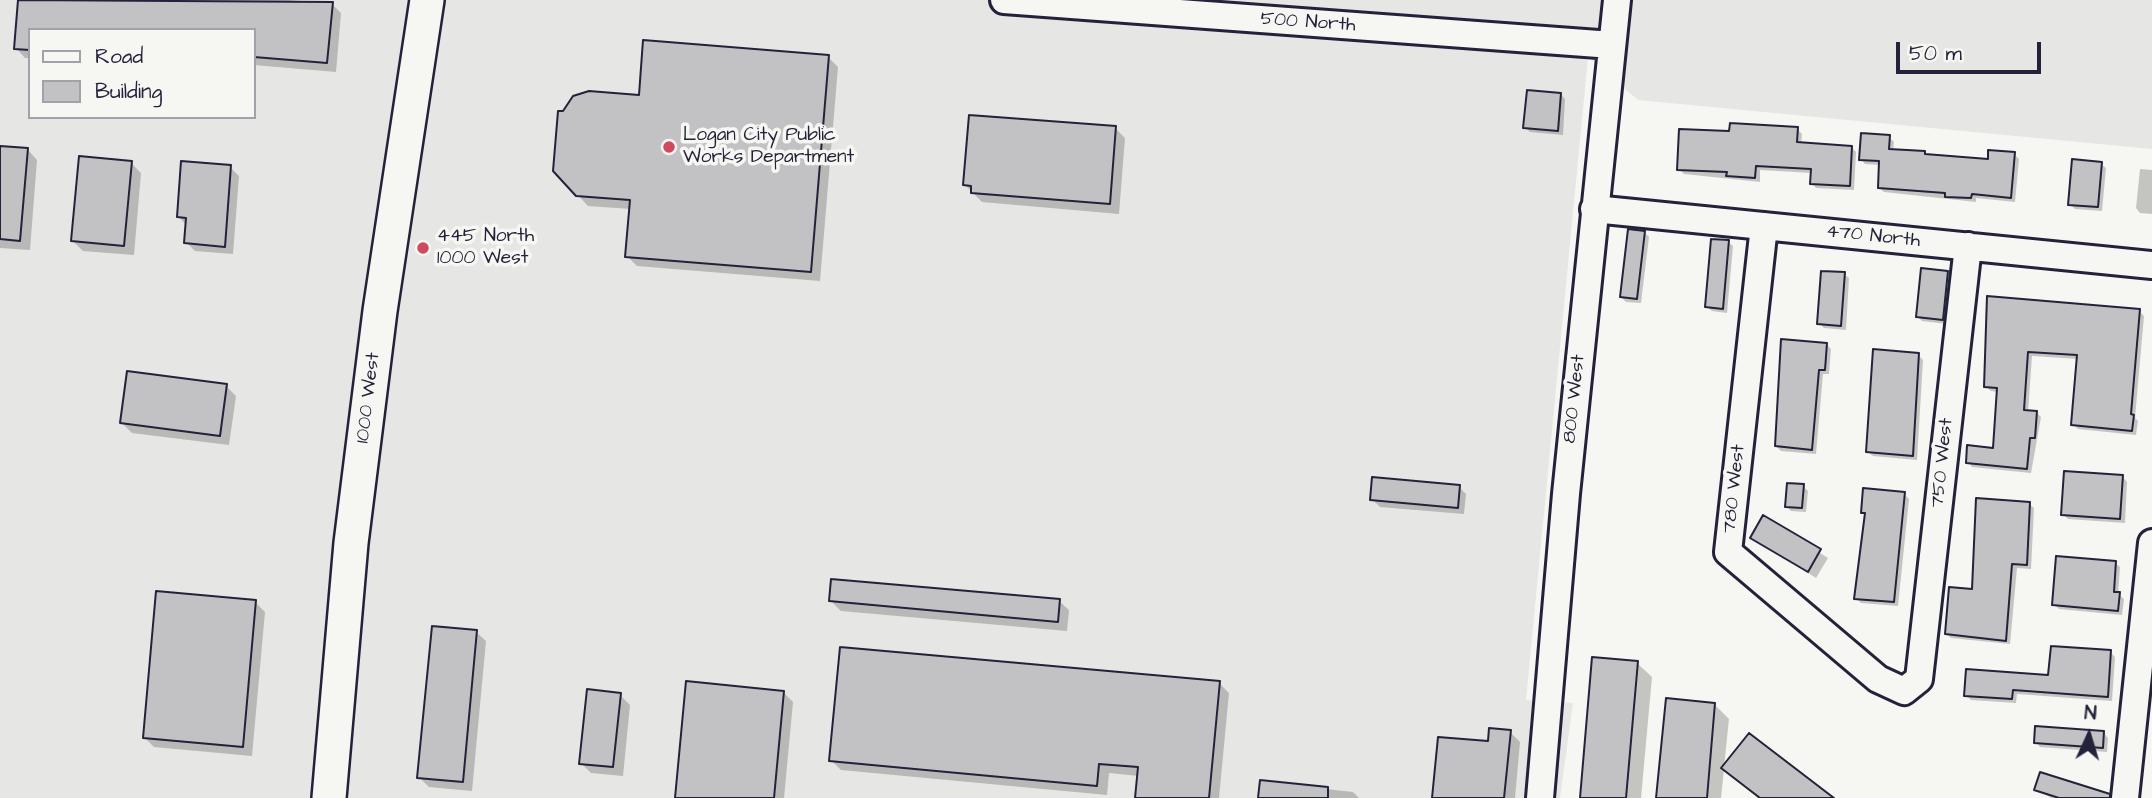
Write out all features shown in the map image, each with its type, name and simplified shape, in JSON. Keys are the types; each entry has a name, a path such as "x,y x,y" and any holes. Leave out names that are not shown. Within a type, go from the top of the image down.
{"main road":[{"name":"1000 West","path":"329,798 353,529 380,310 427,0"}],"street":[{"name":"500 North","path":"1004,0 1612,45"},
{"name":"800 West","path":"1540,798 1594,209 1617,0"},
{"name":"470 North","path":"1594,209 2152,265"},
{"name":"780 West","path":"1764,226 1728,552 1878,679 1904,691 1919,679"},
{"name":"750 West","path":"1919,679 1968,246"},
{"path":"2125,798 2152,543"}],"shaded area":[{"path":"0,0 2152,0 2152,149 1638,100 1588,57 1526,700 1573,703 1560,798 0,798"}],"building":[{"path":"18,0 333,2 327,63 256,57 256,28 28,28 28,50 14,49"},
{"path":"643,40 829,55 811,272 625,257 630,200 576,196 553,171 558,111 563,111 573,96 589,91 639,95"},
{"path":"1527,90 1561,93 1558,131 1523,128"},
{"path":"969,115 1116,126 1110,204 971,193 971,186 963,185"},
{"path":"1730,123 1798,127 1797,142 1852,146 1850,186 1810,184 1811,169 1756,166 1755,178 1726,176 1727,172 1677,170 1679,129 1729,131"},
{"path":"1861,133 1890,135 1889,149 1925,151 1925,154 1988,159 1988,150 2015,152 2011,198 1972,194 1971,198 1945,197 1945,193 1878,188 1879,161 1859,160"},
{"path":"0,146 28,148 20,241 0,239"},
{"path":"79,156 132,161 124,246 71,241"},
{"path":"2072,159 2102,162 2098,207 2068,205"},
{"path":"181,161 231,165 225,247 184,243 186,218 177,217"},
{"path":"1628,229 1645,231 1637,299 1620,297"},
{"path":"1711,239 1729,240 1723,309 1705,307"},
{"path":"1921,268 1948,271 1943,320 1916,317"},
{"path":"1821,271 1845,272 1841,326 1817,324"},
{"path":"1987,296 2140,309 2131,414 2134,415 2132,431 2071,425 2077,355 2028,352 2024,410 2037,411 2035,438 2030,438 2027,469 1966,463 1967,445 1993,448 1997,388 1984,387"},
{"path":"1781,339 1827,343 1825,370 1819,370 1812,450 1775,446"},
{"path":"1873,349 1919,353 1913,456 1866,452"},
{"path":"127,371 227,384 220,436 120,423"},
{"path":"2064,471 2123,475 2120,519 2061,515"},
{"path":"1372,477 1460,485 1458,508 1370,500"},
{"path":"1787,483 1804,484 1802,508 1785,507"},
{"path":"1863,488 1905,492 1894,602 1854,599 1865,513 1861,513"},
{"path":"1976,498 2030,502 2027,565 2012,564 2006,641 1945,634 1949,587 1972,589"},
{"path":"1763,515 1821,549 1808,572 1750,538"},
{"path":"2056,556 2116,561 2114,592 2120,592 2118,611 2052,605"},
{"path":"831,579 1060,599 1058,622 829,601"},
{"path":"156,591 256,600 243,747 143,738"},
{"path":"432,626 477,630 463,782 417,778"},
{"path":"2051,646 2111,650 2108,697 2013,690 2012,699 1964,696 1966,669 2048,675"},
{"path":"840,647 1220,681 1209,798 1135,798 1138,767 1099,764 1097,786 829,761"},
{"path":"1592,657 1638,661 1626,798 1580,798"},
{"path":"686,681 784,691 774,798 675,798"},
{"path":"587,689 621,693 613,767 579,764"},
{"path":"1666,698 1715,703 1707,798 1656,798"},
{"path":"2035,726 2104,731 2103,748 2034,743"},
{"path":"1489,728 1511,730 1504,798 1432,798 1438,737 1488,741"},
{"path":"1749,733 1834,798 1760,798 1721,768"},
{"path":"2040,772 2110,794 2110,798 2059,798 2034,790"},
{"path":"1260,780 1328,787 1328,798 1258,798"}],"place":[{"name":"Logan City Public Works Department","path":"669,147"},
{"name":"445 North 1000 West","path":"423,248"}]}
